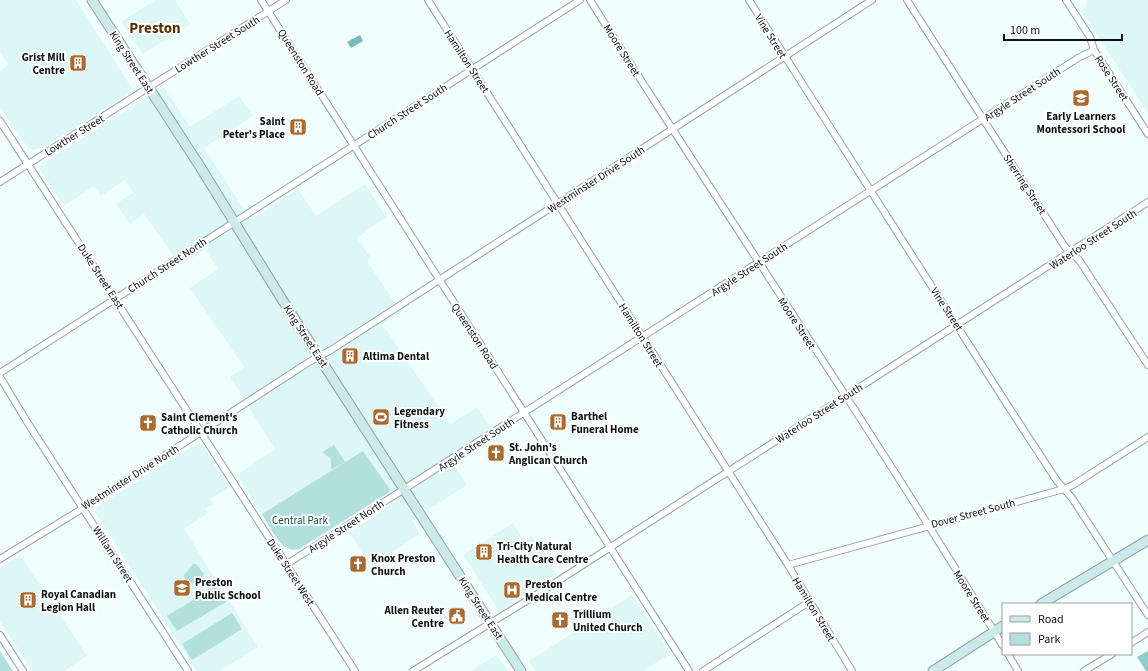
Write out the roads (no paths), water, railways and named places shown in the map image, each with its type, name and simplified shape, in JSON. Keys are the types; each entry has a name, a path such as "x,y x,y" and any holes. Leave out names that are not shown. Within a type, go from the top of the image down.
{"main road":[{"name":"King Street East","path":"92,0 521,671"},
{"path":"1043,603 1148,540"},
{"path":"933,671 1002,627"}],"street":[{"name":"Queenston Road","path":"261,0 689,671"},
{"name":"Lowther Street South","path":"148,87 286,0"},
{"name":"Hamilton Street","path":"428,0 788,565 852,671"},
{"name":"Church Street South","path":"234,222 580,0"},
{"name":"Moore Street","path":"590,0 928,526 1002,644"},
{"name":"Vine Street","path":"749,0 784,58 1010,409 1057,481 1072,498 1148,615"},
{"name":"Westminster Drive South","path":"320,356 438,279 558,204 872,0"},
{"name":"Sherring Street","path":"907,0 1065,247 1079,260 1148,365"},
{"name":"Rose Street","path":"1066,0 1090,37 1094,50 1148,134"},
{"name":"Argyle Street South","path":"405,489 1078,58 1094,50"},
{"name":"Lowther Street","path":"0,182 148,87"},
{"name":"Duke Street East","path":"0,121 201,432"},
{"name":"Waterloo Street South","path":"413,671 610,548 844,396 1072,253 1148,202"},
{"name":"Church Street North","path":"0,373 234,222"},
{"name":"Westminster Drive North","path":"0,558 320,356"},
{"name":"William Street","path":"0,377 29,425 188,671"},
{"name":"Duke Street West","path":"201,432 355,671"},
{"name":"Dover Street South","path":"788,565 1064,489 1073,485 1148,437"},
{"name":"Argyle Street North","path":"287,564 405,489"},
{"path":"703,671 809,602"},
{"path":"1132,642 1148,632"},
{"path":"0,635 23,671"},
{"path":"1009,655 1018,671"},
{"path":"1084,671 1110,655"}],"place":[{"name":"Grist Mill Centre","path":"78,63"},
{"name":"Early Learners Montessori School","path":"1081,98"},
{"name":"Saint Peter's Place","path":"298,127"},
{"name":"Altima Dental","path":"350,356"},
{"name":"Legendary Fitness","path":"381,417"},
{"name":"Barthel Funeral Home","path":"558,422"},
{"name":"Saint Clement's Catholic Church","path":"148,423"},
{"name":"St. John's Anglican Church","path":"496,453"},
{"name":"Tri-City Natural Health Care Centre","path":"484,552"},
{"name":"Knox Preston Church","path":"358,564"},
{"name":"Preston Public School","path":"182,588"},
{"name":"Preston Medical Centre","path":"512,590"},
{"name":"Royal Canadian Legion Hall","path":"28,600"},
{"name":"Allen Reuter Centre","path":"457,616"},
{"name":"Trillium United Church","path":"560,620"}],"district":[{"name":"Preston","path":"155,28"}],"park label":[{"name":"Central Park","path":"300,520"}]}
